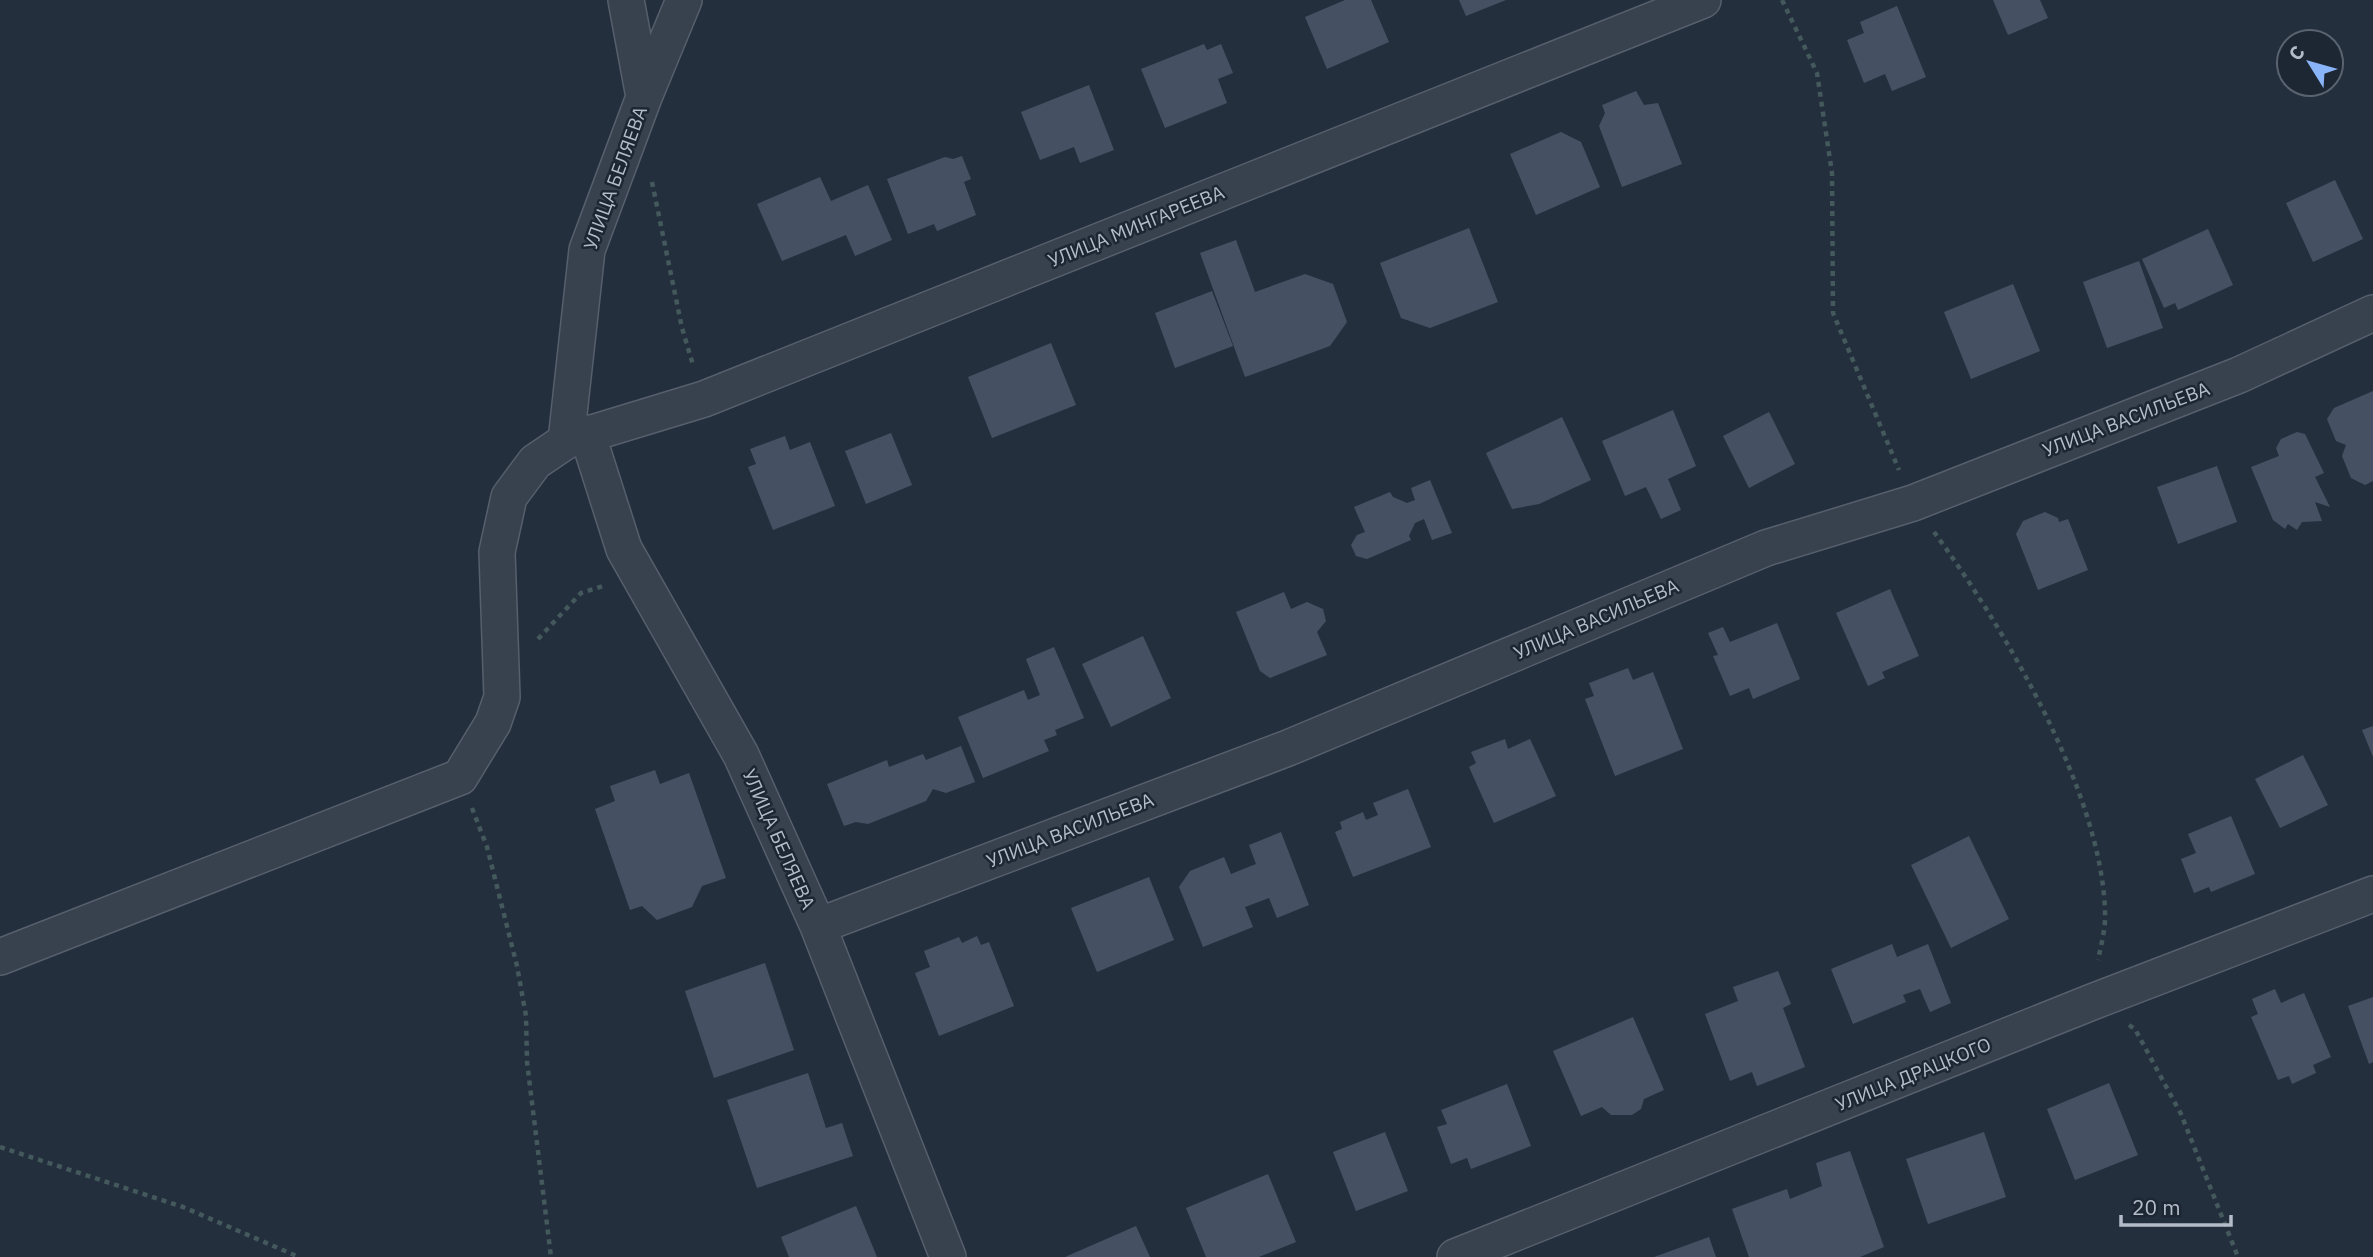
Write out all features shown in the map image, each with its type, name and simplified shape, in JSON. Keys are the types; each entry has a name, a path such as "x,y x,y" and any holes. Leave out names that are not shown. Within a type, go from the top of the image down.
{"street":[{"name":"УЛИЦА БЕЛЯЕВА","path":"626,0 644,97 587,250 576,437 624,549 741,755 818,926 948,1257"},
{"path":"644,97 684,0"},
{"name":"УЛИЦА МИНГАРЕЕВА","path":"460,777 493,723 502,697 496,552 509,497 535,462 576,437 704,399 1703,0"},
{"name":"УЛИЦА ВАСИЛЬЕВА","path":"818,926 1288,748 1766,548 1913,503 2239,375 2373,313"},
{"path":"0,955 460,777"},
{"name":"УЛИЦА ДРАЦКОГО","path":"1455,1257 2092,1002 2373,894"}],"path":[{"path":"1782,0 1817,73 1832,173 1833,313 1913,503 1968,578 2050,722 2095,841 2105,914 2092,1002 2135,1029 2181,1114 2238,1257"},
{"path":"650,171 682,328 704,399"},
{"path":"536,641 543,630 581,593 617,581 653,601"},
{"path":"460,777 487,848 517,966 526,1016 527,1062 551,1257"},
{"path":"0,1147 183,1207 299,1257"}],"building":[{"path":"1345,0 1371,0 1389,42 1327,69 1305,17"},
{"path":"1459,0 1506,0 1466,16"},
{"path":"1993,0 2040,0 2048,18 2008,35"},
{"path":"1897,6 1926,77 1892,91 1885,74 1864,83 1847,40 1864,33 1860,22"},
{"path":"1204,44 1207,50 1221,44 1233,73 1218,79 1227,103 1165,128 1141,69"},
{"path":"1089,85 1114,150 1080,163 1074,147 1040,160 1021,112"},
{"path":"1636,91 1644,105 1658,103 1682,164 1622,187 1599,126 1605,113 1602,105"},
{"path":"1561,132 1581,142 1600,187 1536,215 1510,154"},
{"path":"962,156 971,179 964,182 976,215 937,231 934,224 908,234 887,179 945,157 953,159"},
{"path":"820,177 831,201 868,185 892,240 855,256 846,235 782,261 757,204"},
{"path":"2335,180 2363,239 2313,262 2286,203"},
{"path":"1469,228 1498,302 1430,328 1401,318 1380,263"},
{"path":"2208,229 2233,285 2178,310 2175,303 2164,308 2142,259"},
{"path":"1236,240 1255,292 1305,274 1333,284 1347,322 1330,346 1245,377 1200,253"},
{"path":"2139,261 2163,328 2107,348 2083,282"},
{"path":"2013,284 2040,351 1971,379 1944,312"},
{"path":"1212,291 1233,346 1175,368 1155,313"},
{"path":"1051,343 1076,405 992,438 968,377"},
{"path":"2373,391 2373,481 2365,485 2351,478 2342,456 2346,445 2336,441 2327,419 2334,408"},
{"path":"1673,410 1696,466 1668,479 1681,510 1661,519 1646,487 1625,496 1602,441"},
{"path":"1769,412 1795,464 1749,488 1723,436"},
{"path":"1562,417 1591,480 1539,504 1512,509 1486,453"},
{"path":"2297,432 2305,434 2324,473 2315,477 2330,507 2315,502 2322,521 2302,522 2297,530 2288,524 2285,529 2273,520 2251,467 2279,456 2276,448 2281,439"},
{"path":"891,433 912,485 866,504 845,451"},
{"path":"785,436 790,450 810,442 835,506 773,530 748,467 756,464 750,449"},
{"path":"2217,466 2237,522 2178,544 2157,487"},
{"path":"1430,480 1452,533 1432,540 1424,519 1415,523 1409,536 1411,540 1367,559 1356,556 1351,545 1357,535 1365,532 1354,507 1390,492 1393,497 1407,503 1415,500 1411,488"},
{"path":"2045,512 2058,518 2059,522 2068,519 2088,570 2038,590 2016,534 2023,521"},
{"path":"1890,589 1919,656 1882,672 1885,678 1868,686 1836,613"},
{"path":"1284,592 1291,609 1307,602 1323,609 1326,621 1317,632 1327,655 1270,678 1260,671 1236,612"},
{"path":"1777,623 1800,679 1753,699 1749,688 1730,696 1713,656 1718,655 1708,633 1723,627 1730,642"},
{"path":"1143,636 1171,698 1111,727 1082,664"},
{"path":"1054,647 1084,718 1055,730 1057,735 1044,740 1049,751 983,778 958,717 1024,690 1028,700 1040,695 1026,659"},
{"path":"1628,668 1633,680 1653,672 1683,749 1615,776 1585,699 1594,696 1589,683"},
{"path":"2373,726 2373,757 2362,730"},
{"path":"1505,739 1508,749 1530,739 1556,796 1494,823 1469,767 1476,763 1471,752"},
{"path":"961,746 975,782 946,793 933,789 926,801 868,824 856,822 844,826 827,784 887,760 889,767 923,754 926,760"},
{"path":"2303,755 2328,805 2280,828 2255,779"},
{"path":"655,770 660,784 689,773 726,878 702,886 692,907 657,920 642,906 630,910 595,809 615,801 610,786"},
{"path":"1408,789 1431,847 1353,877 1335,832 1342,829 1340,822 1363,812 1366,820 1378,815 1373,803"},
{"path":"2231,816 2255,874 2211,892 2209,887 2194,893 2181,859 2196,853 2188,834"},
{"path":"1281,832 1309,905 1277,918 1269,898 1245,907 1253,927 1203,947 1179,887 1190,871 1224,857 1231,874 1256,864 1249,845"},
{"path":"1969,836 2009,919 1951,948 1911,865"},
{"path":"1149,877 1174,940 1097,972 1071,908"},
{"path":"977,936 981,945 989,942 1014,1006 939,1036 915,973 930,967 924,951 959,937 962,943"},
{"path":"1892,944 1897,957 1928,944 1951,1003 1930,1012 1920,989 1903,995 1906,1002 1853,1024 1831,969"},
{"path":"765,963 794,1050 714,1078 685,991"},
{"path":"1778,971 1791,1004 1783,1008 1805,1067 1757,1086 1752,1072 1730,1081 1705,1014 1738,1001 1733,987"},
{"path":"2275,989 2281,1003 2304,993 2331,1057 2313,1065 2316,1073 2292,1084 2289,1076 2278,1080 2251,1017 2258,1014 2252,999"},
{"path":"2373,997 2373,1062 2369,1064 2348,1006"},
{"path":"1633,1017 1664,1090 1644,1099 1641,1109 1632,1115 1611,1115 1602,1107 1581,1116 1553,1051"},
{"path":"808,1073 826,1128 842,1123 853,1156 757,1188 727,1100"},
{"path":"2109,1083 2138,1155 2075,1180 2047,1109"},
{"path":"1507,1084 1531,1146 1471,1169 1467,1158 1451,1164 1437,1127 1447,1124 1441,1110"},
{"path":"1385,1132 1408,1191 1356,1211 1333,1152"},
{"path":"1984,1132 2006,1197 1928,1224 1906,1159"},
{"path":"1850,1151 1884,1247 1860,1257 1749,1257 1732,1209 1787,1189 1790,1199 1822,1186 1816,1163"},
{"path":"1268,1174 1296,1242 1259,1257 1206,1257 1186,1208"},
{"path":"856,1206 877,1257 789,1257 781,1237"},
{"path":"1136,1226 1150,1257 1065,1257"},
{"path":"1709,1237 1716,1257 1654,1257"}]}
